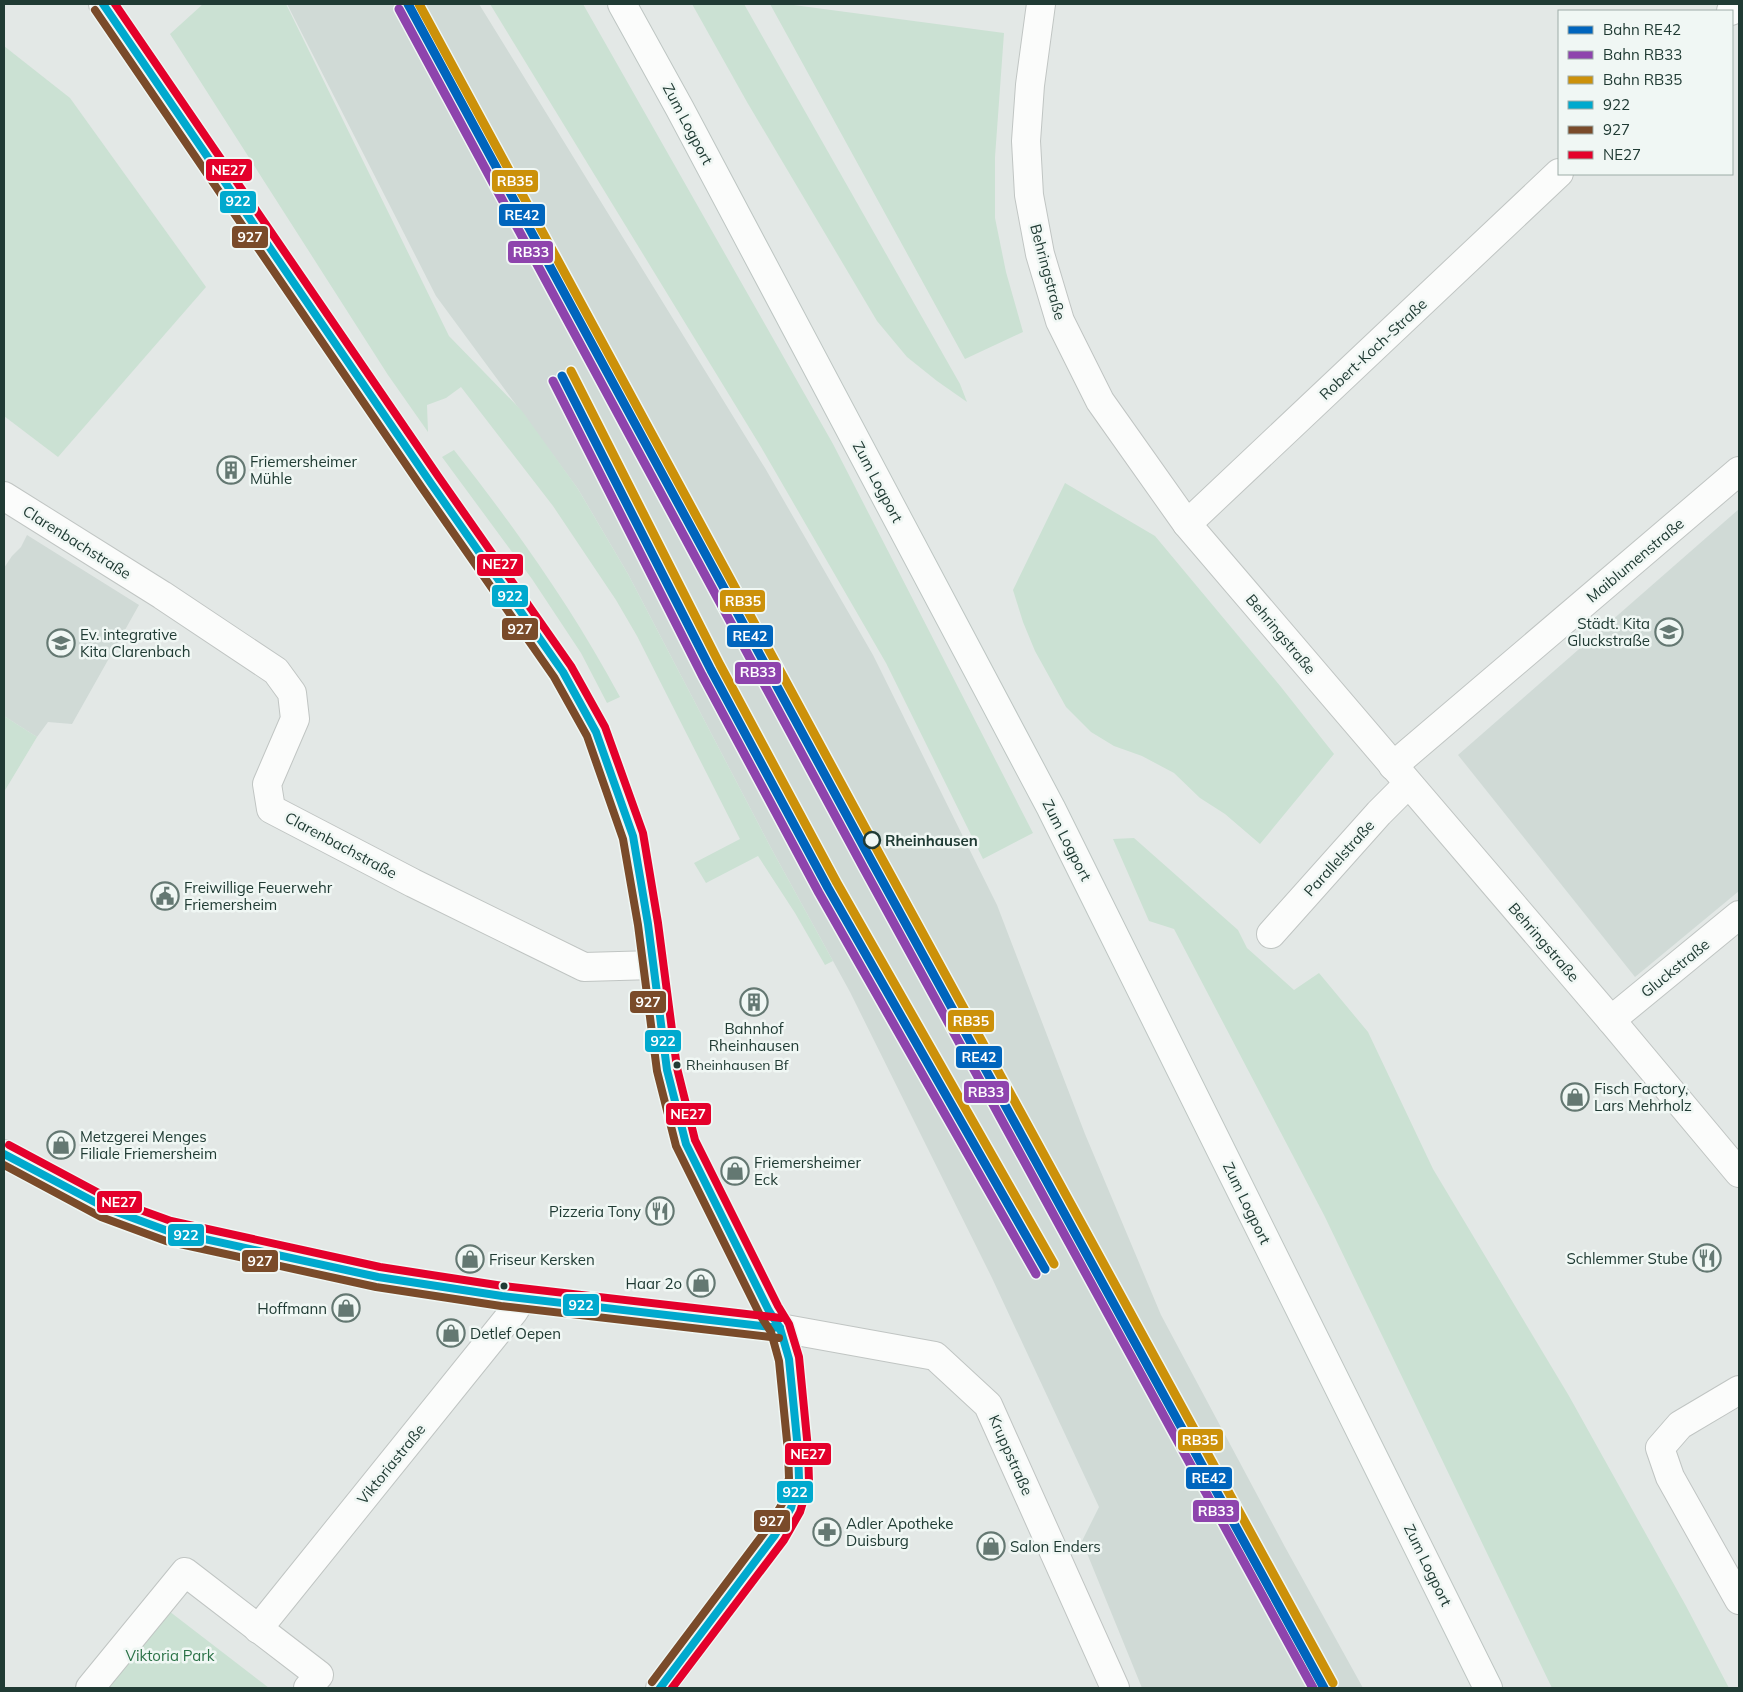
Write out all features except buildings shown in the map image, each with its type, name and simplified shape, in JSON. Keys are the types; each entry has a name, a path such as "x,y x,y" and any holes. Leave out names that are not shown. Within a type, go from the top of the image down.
{"street":[{"path":"103,4 430,482 563,672 596,732 633,836 654,965 667,1070 686,1144 769,1311 780,1328 789,1359 799,1479 790,1508 776,1535 660,1688"},
{"name":"Zum Logport","path":"622,4 680,109 1051,808 1488,1688"},
{"name":"Behringstraße","path":"1041,4 1030,85 1026,141 1029,196 1045,270 1060,321 1100,401 1187,524 1611,1020 1739,1173"},
{"name":"Robert-Koch-Straße","path":"1187,524 1558,174"},
{"name":"Maiblumenstraße","path":"1400,775 1739,471"},
{"name":"Clarenbachstraße","path":"4,496 162,595 276,671 292,693 294,719 267,784 272,808 413,883 584,967 654,965"},
{"name":"Parallelstraße","path":"1272,934 1379,813 1400,775"},
{"name":"Gluckstraße","path":"1611,1020 1739,915"},
{"name":"Kruppstraße","path":"4,1154 106,1208 168,1231 378,1277 522,1298 780,1328 936,1356 988,1405 1115,1688"},
{"name":"Viktoriastraße","path":"258,1629 514,1311 522,1298"},
{"path":"1739,1390 1680,1425 1660,1448 1670,1477 1739,1600"},
{"path":"90,1688 185,1572 319,1675 308,1688"}],"shaded area":[{"path":"287,4 479,4 765,468 873,655 997,905 1085,1134 1161,1315 1363,1688 1142,1688 1082,1541 1099,1507 992,1278 850,992 771,848 628,574 578,489 436,296"},
{"name":"Städt. Kita Gluckstraße","path":"1739,509 1739,891 1635,977 1458,755"},
{"name":"Ev. integrative Kita Clarenbach","path":"27,535 139,605 72,724 48,722 37,737 4,716 4,568 21,547"}],"green space":[{"path":"203,4 286,4 449,336 522,411 578,489 628,574 771,848 833,961 825,965 795,913 758,856 706,883 694,863 740,839 637,636 616,600 553,506 461,387 446,398 427,405 428,432 388,375 170,34"},
{"path":"490,4 583,4 833,444 1033,833 983,859 886,663 761,447"},
{"path":"692,4 744,4 960,384 967,402 907,357 877,321 747,102"},
{"path":"770,4 786,4 1004,33 995,157 995,218 1006,272 1023,332 965,359"},
{"path":"4,46 70,98 206,287 58,457 4,416"},
{"path":"454,450 543,570 583,632 620,697 607,703 581,653 532,579 442,457"},
{"path":"1065,483 1155,536 1281,687 1334,754 1260,844 1225,814 1200,798 1174,773 1142,756 1114,746 1091,732 1066,707 1035,651 1013,590"},
{"path":"4,716 37,737 4,792"},
{"path":"1134,838 1238,930 1247,948 1294,990 1319,973 1368,1032 1433,1169 1569,1396 1686,1606 1729,1688 1552,1688 1324,1215 1174,929 1149,921 1113,839"},
{"name":"Viktoria Park","path":"165,1608 269,1688 100,1688"}],"rail line":[{"name":"RE42","path":"408,4 872,862 1324,1688"},
{"name":"RB35","path":"419,4 881,857 1333,1683"},
{"name":"RB33","path":"399,9 863,867 1313,1688"},
{"name":"RB35","path":"571,371 720,665 837,883 1054,1264"},
{"name":"RE42","path":"562,376 711,670 828,888 1045,1269"},
{"name":"RB33","path":"553,381 702,675 819,893 1036,1274"}],"transit line":[{"name":"922","path":"103,4 430,482 563,672 596,732 633,836 648,924 667,1070 686,1144 769,1311 780,1328 789,1359 799,1479 791,1508 775,1535 660,1688"},
{"name":"NE27","path":"115,4 438,476 571,666 605,727 643,833 658,923 677,1068 695,1140 778,1306 789,1324 799,1357 808,1449 809,1482 800,1512 784,1540 672,1688"},
{"name":"927","path":"95,10 422,488 554,677 587,736 623,839 638,925 657,1071 676,1146 760,1315 771,1332 779,1361 789,1478 782,1504 767,1529 652,1682"},
{"name":"NE27","path":"9,1145 110,1199 171,1221 380,1267 503,1286 781,1318"},
{"name":"922","path":"4,1154 106,1208 168,1231 378,1277 502,1296 780,1328"},
{"name":"927","path":"4,1165 101,1217 166,1241 376,1287 501,1306 779,1338"}],"place":[{"name":"Friemersheimer Mühle","path":"231,470"},
{"name":"Städt. Kita Gluckstraße","path":"1669,632"},
{"name":"Ev. integrative Kita Clarenbach","path":"61,643"},
{"name":"Rheinhausen","path":"872,840"},
{"name":"Freiwillige Feuerwehr Friemersheim","path":"165,896"},
{"name":"Bahnhof Rheinhausen","path":"754,1002"},
{"name":"Rheinhausen Bf","path":"677,1065"},
{"name":"Fisch Factory, Lars Mehrholz","path":"1575,1097"},
{"name":"Metzgerei Menges Filiale Friemersheim","path":"61,1145"},
{"name":"Friemersheimer Eck","path":"735,1171"},
{"name":"Pizzeria Tony","path":"660,1211"},
{"name":"Schlemmer Stube","path":"1707,1258"},
{"name":"Friseur Kersken","path":"470,1259"},
{"name":"Haar 2o","path":"701,1283"},
{"name":"Hoffmann","path":"346,1308"},
{"name":"Detlef Oepen","path":"451,1333"},
{"name":"Adler Apotheke Duisburg","path":"827,1532"},
{"name":"Salon Enders","path":"991,1546"}]}
